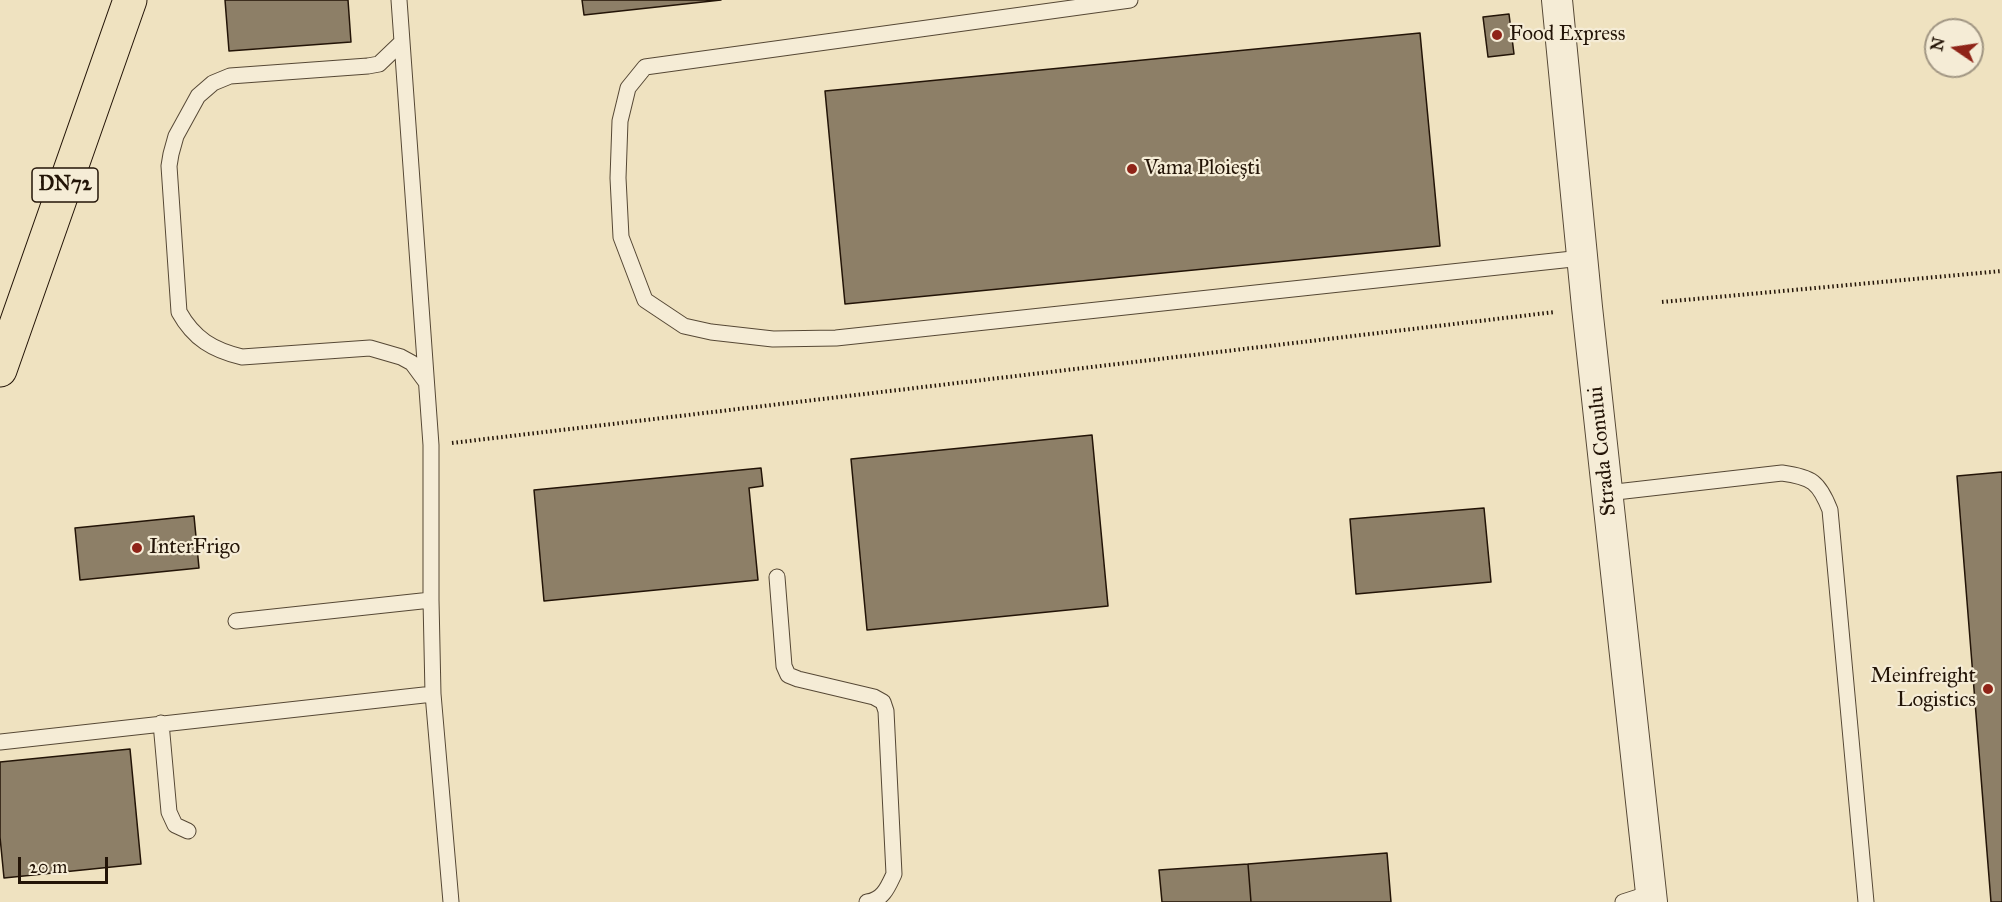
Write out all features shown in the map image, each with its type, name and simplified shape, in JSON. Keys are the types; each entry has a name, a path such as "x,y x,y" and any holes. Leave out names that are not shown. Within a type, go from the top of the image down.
{"main road":[{"name":"DN72","path":"0,370 130,0"}],"street":[{"name":"Strada Conului","path":"1557,0 1607,493 1642,899"}],"lane":[{"path":"399,0 431,445 430,600 433,694 451,902"},
{"path":"1130,0 645,67 628,88 620,121 618,178 621,237 645,300 684,326 711,332 773,339 836,338 1582,258"},
{"path":"402,42 379,64 230,76 213,83 198,96 176,136 169,166 178,312 188,328 204,342 227,353 242,357 370,348 401,357 412,363 426,382"},
{"path":"1607,493 1782,473 1798,475 1814,481 1823,494 1830,510 1866,902"},
{"path":"777,577 784,666 788,675 874,697 883,702 886,711 894,874 887,891 875,901 867,902"},
{"path":"236,621 430,600"},
{"path":"0,742 433,694"},
{"path":"161,723 170,812 175,825 188,831"}],"path":[{"path":"1662,302 2002,271"},
{"path":"431,445 1555,312"}],"building":[{"path":"225,0 348,0 351,42 229,51"},
{"path":"582,0 721,0 584,15"},
{"path":"1509,14 1514,54 1488,57 1483,17"},
{"name":"Vama Ploiești","path":"1420,33 1440,246 845,304 825,91"},
{"path":"1092,435 1108,606 867,630 851,459"},
{"path":"761,468 763,486 749,488 758,580 544,601 534,490"},
{"name":"Meinfreight Logistics","path":"2002,472 2002,902 1991,902 1957,476"},
{"path":"1484,508 1491,582 1356,594 1350,519"},
{"name":"InterFrigo","path":"194,516 199,568 80,580 75,528"},
{"path":"130,749 141,864 4,878 0,837 0,762"},
{"path":"1387,853 1391,902 1251,902 1248,864"},
{"path":"1248,864 1251,902 1162,902 1159,870"}],"place":[{"name":"Food Express","path":"1497,35"},
{"name":"Vama Ploiești","path":"1132,169"},
{"name":"InterFrigo","path":"137,548"},
{"name":"Meinfreight Logistics","path":"1988,689"}]}
